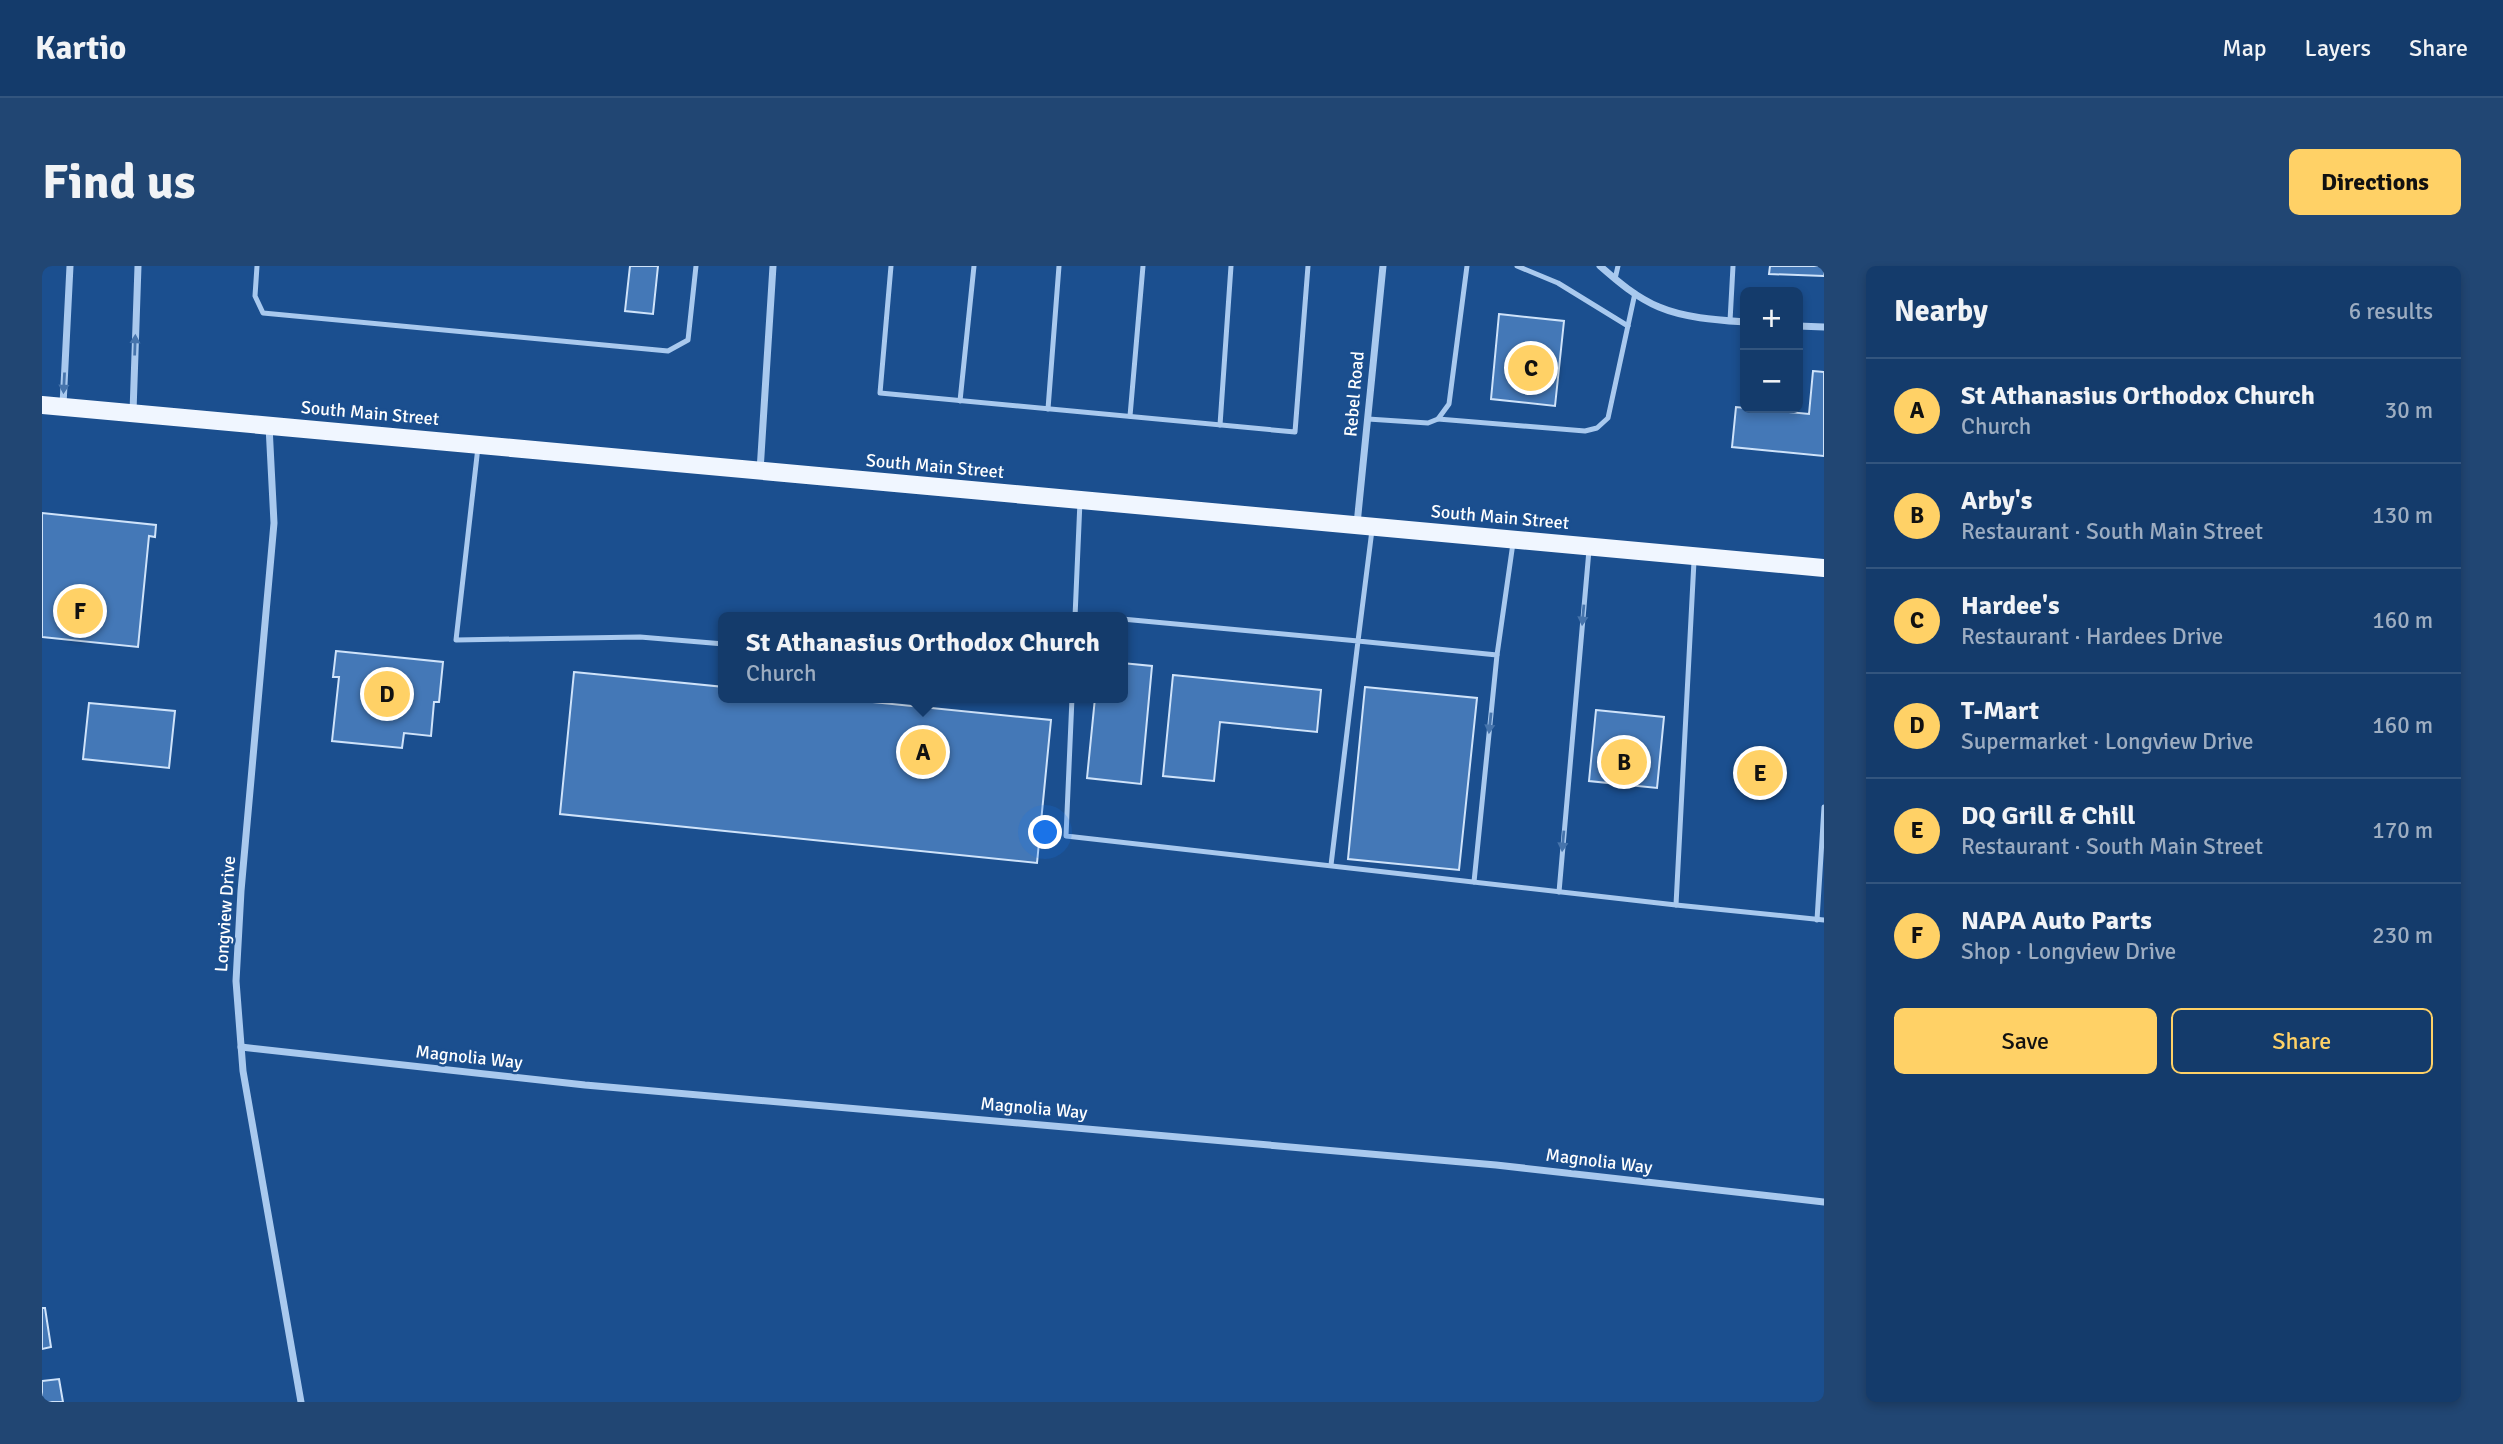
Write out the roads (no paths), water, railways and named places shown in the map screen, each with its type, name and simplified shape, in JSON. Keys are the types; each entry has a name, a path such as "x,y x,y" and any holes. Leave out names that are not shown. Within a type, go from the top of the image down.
{"main road":[{"name":"South Main Street","path":"42,405 1824,568"}],"street":[{"path":"63,407 70,266"},
{"path":"133,413 138,266"},
{"path":"760,471 774,266"},
{"name":"Rebel Road","path":"1365,526 1368,419 1382,266"},
{"path":"1600,266 1658,307 1712,320 1740,322"},
{"path":"1803,326 1824,327"},
{"name":"Longview Drive","path":"269,425 274,523 241,891 236,981 240,1047 251,1119 301,1402"},
{"name":"Magnolia Way","path":"240,1047 585,1085 1496,1165 1824,1202"}],"lane":[{"path":"257,266 255,296 263,313 668,351 688,340 696,266"},
{"path":"891,266 880,393 1295,432 1308,266"},
{"path":"960,401 974,266"},
{"path":"1048,409 1059,266"},
{"path":"1129,416 1143,266"},
{"path":"1220,425 1231,266"},
{"path":"1438,419 1450,404 1467,266"},
{"path":"1517,266 1558,283 1628,326"},
{"path":"1615,279 1618,266"},
{"path":"1730,321 1733,266"},
{"path":"1368,419 1428,423 1438,419 1585,431 1597,428 1608,418 1635,293"},
{"path":"478,444 456,640 640,638 718,644"},
{"path":"1075,612 1080,500"},
{"path":"1331,865 1358,641 1365,526"},
{"path":"1474,882 1497,655 1514,540"},
{"path":"1559,892 1589,547"},
{"path":"1676,905 1694,556"},
{"path":"1128,620 1497,655"},
{"path":"1072,703 1066,836 1824,920"},
{"path":"1816,920 1824,807"}],"place":[{"name":"Hardee's","path":"1531,368"},
{"name":"NAPA Auto Parts","path":"80,611"},
{"name":"T-Mart","path":"387,694"},
{"name":"St Athanasius Orthodox Church","path":"923,752"},
{"name":"Arby's","path":"1624,762"},
{"name":"DQ Grill & Chill","path":"1760,773"}]}
